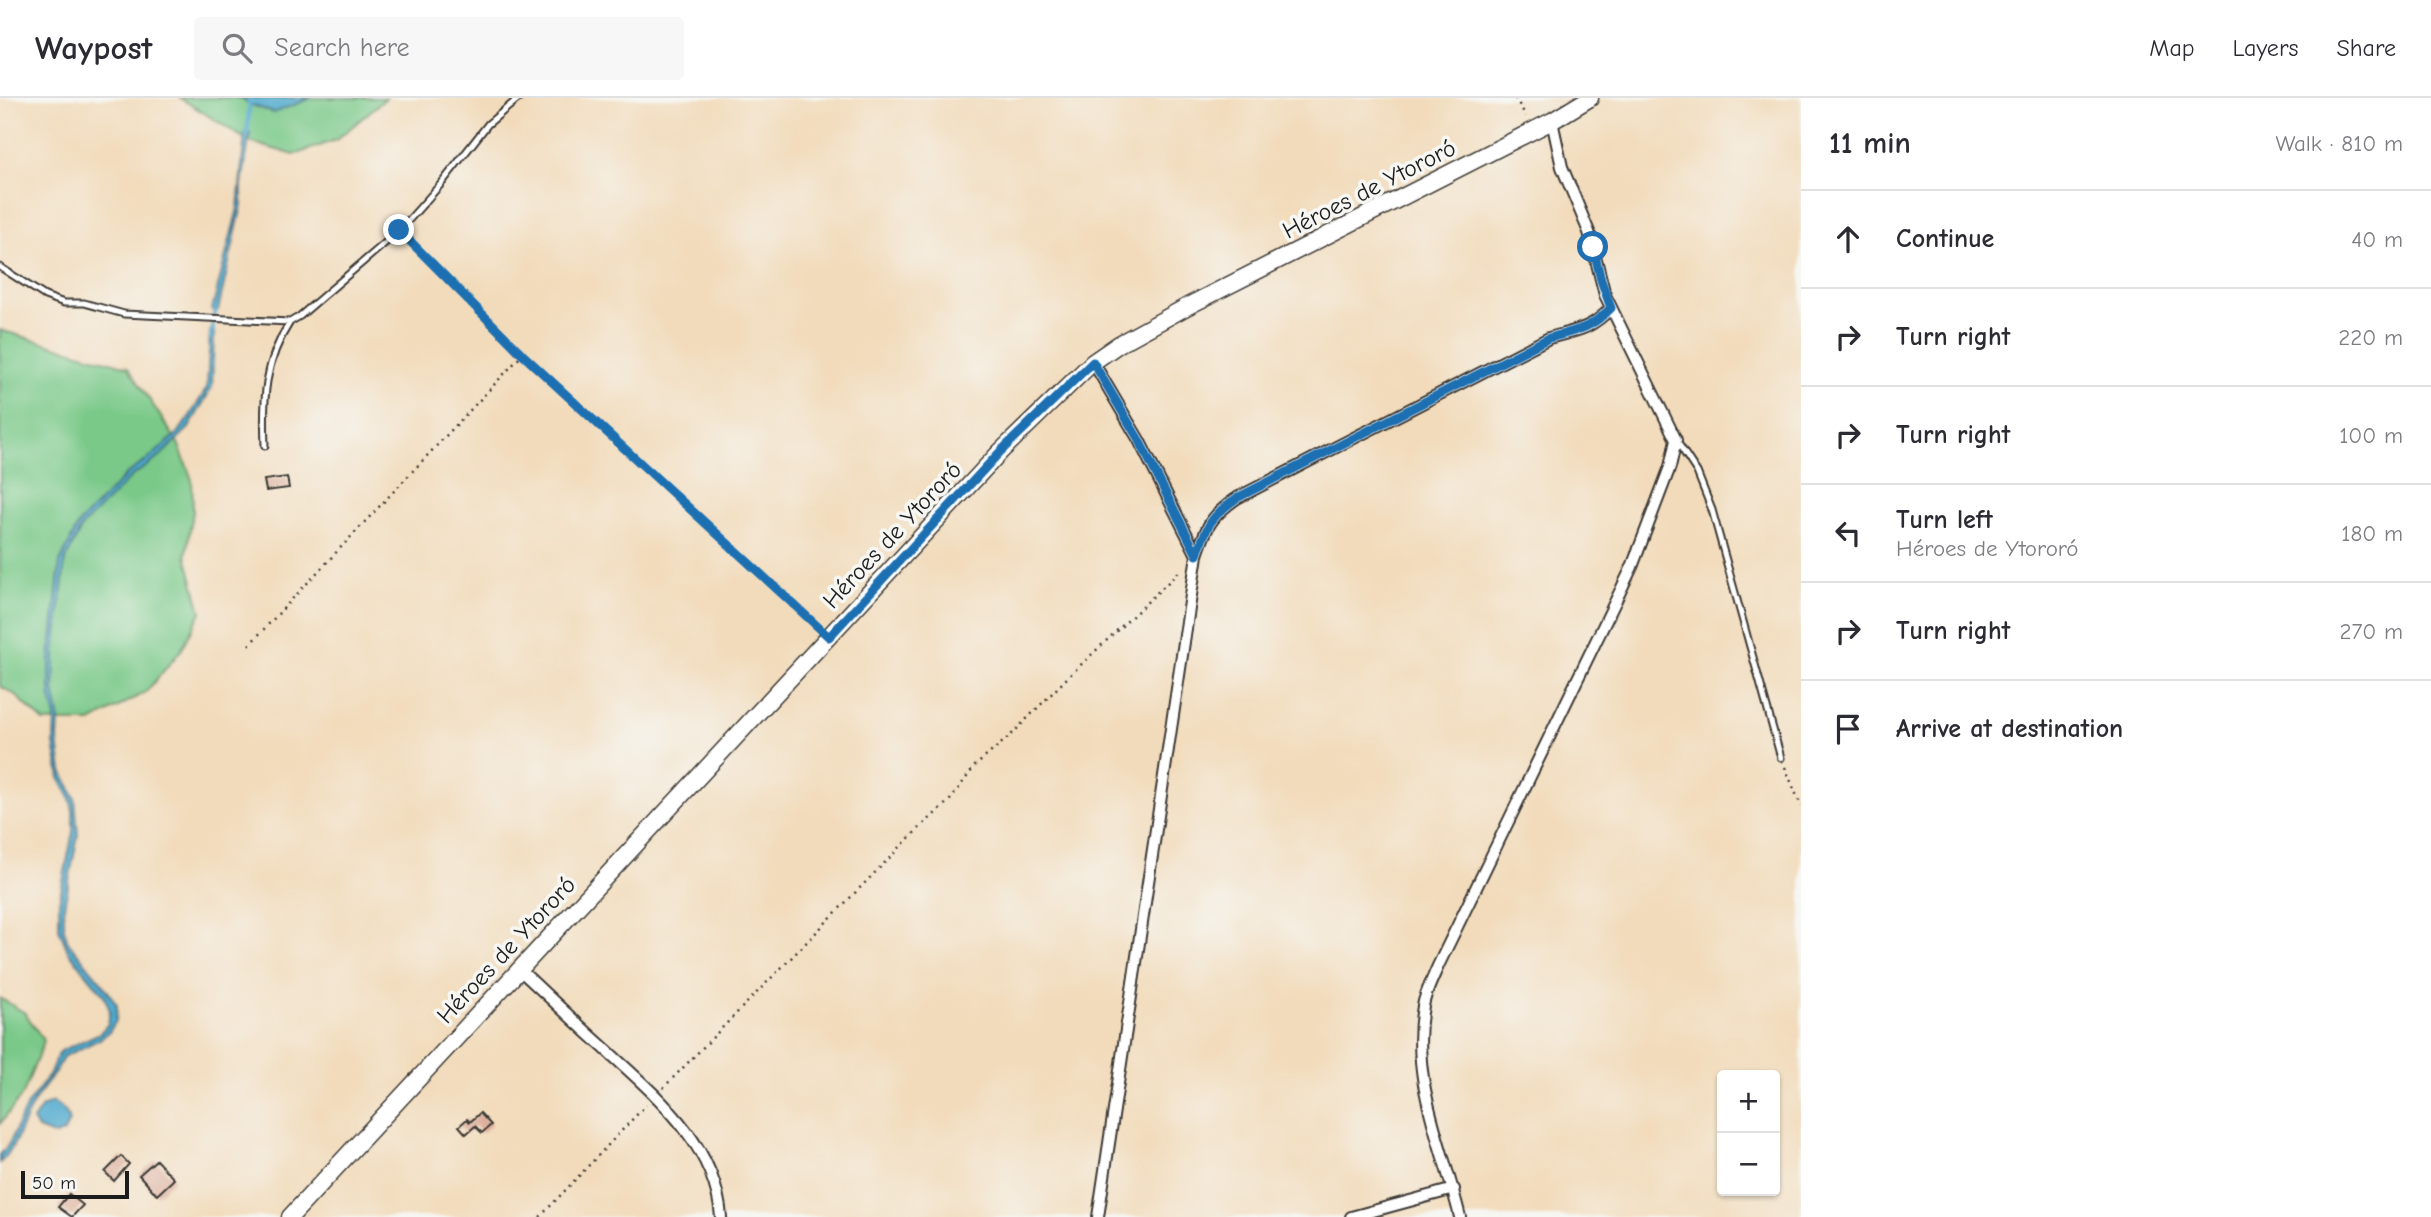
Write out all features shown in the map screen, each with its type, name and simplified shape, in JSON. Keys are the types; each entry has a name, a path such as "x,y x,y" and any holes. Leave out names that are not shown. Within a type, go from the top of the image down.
{"main road":[{"name":"Héroes de Ytororó","path":"290,1217 1000,452 1093,362 1119,344 1188,306 1552,121 1586,99"}],"street":[{"path":"1460,1217 1454,1189 1432,1127 1420,1068 1423,1004 1438,966 1632,567 1670,467 1676,440 1611,308 1589,232 1562,167 1552,121"},
{"path":"1098,1217 1197,555 1208,523 1218,511 1237,498 1549,338 1584,330 1611,308"},
{"path":"1093,362 1139,440 1197,555"},
{"path":"519,969 655,1095 689,1132 710,1169 720,1196 721,1217"},
{"path":"1351,1217 1454,1189"}],"lane":[{"path":"265,446 263,401 269,368 280,337 290,322 399,230 441,184 488,124 519,98"},
{"path":"0,267 54,301 93,305 124,314 290,322"},
{"path":"1676,440 1697,472 1712,510 1781,758"}],"path":[{"path":"1515,98 1534,129"},
{"path":"399,230 523,355 829,637"},
{"path":"249,645 523,355"},
{"path":"540,1217 655,1095 705,1048 910,837 950,800 975,765 1011,735 1197,555"},
{"path":"1781,758 1801,806"}],"green space":[{"path":"180,98 386,98 336,140 294,155 250,142"},
{"path":"0,330 128,367 178,443 192,480 193,512 186,555 201,612 182,649 146,692 91,722 44,722 14,694 0,686"},
{"path":"0,998 25,1013 44,1041 23,1094 0,1124"}],"water":[{"path":"240,98 311,98 274,113"},
{"path":"245,132 250,133 242,184 242,205 218,310 212,310 238,208"},
{"path":"210,332 214,332 212,387 189,428 157,459 132,476 82,526 65,561 55,653 54,691 59,714 58,742 62,771 75,798 78,835 64,906 64,929 68,942 117,1005 116,1021 100,1039 63,1057 34,1102 14,1144 0,1163 0,1155 9,1144 27,1105 50,1074 61,1051 100,1033 108,1024 110,1011 104,995 68,951 59,929 59,902 73,832 73,810 60,778 54,744 55,714 50,694 50,660 60,562 79,523 127,474 178,433 190,416 207,388"},
{"path":"53,1102 65,1111 69,1121 64,1132 56,1136 38,1129 33,1120 42,1107"}],"building":[{"path":"287,477 289,488 266,491 264,480"},
{"path":"480,1113 491,1125 482,1133 475,1126 466,1134 459,1126 467,1119 470,1122"},
{"path":"121,1156 129,1164 114,1181 105,1172"},
{"path":"156,1160 174,1179 157,1195 139,1175"},
{"path":"69,1194 83,1205 72,1217 58,1207"}],"waterway":[{"path":"247,136 250,98"},
{"path":"211,338 216,305"}],"route":[{"path":"399,230 523,355 829,637 1000,452 1093,362 1139,440 1197,555 1208,523 1218,511 1237,498 1549,338 1584,330 1598,321 1611,308 1605,296 1593,247"}]}
